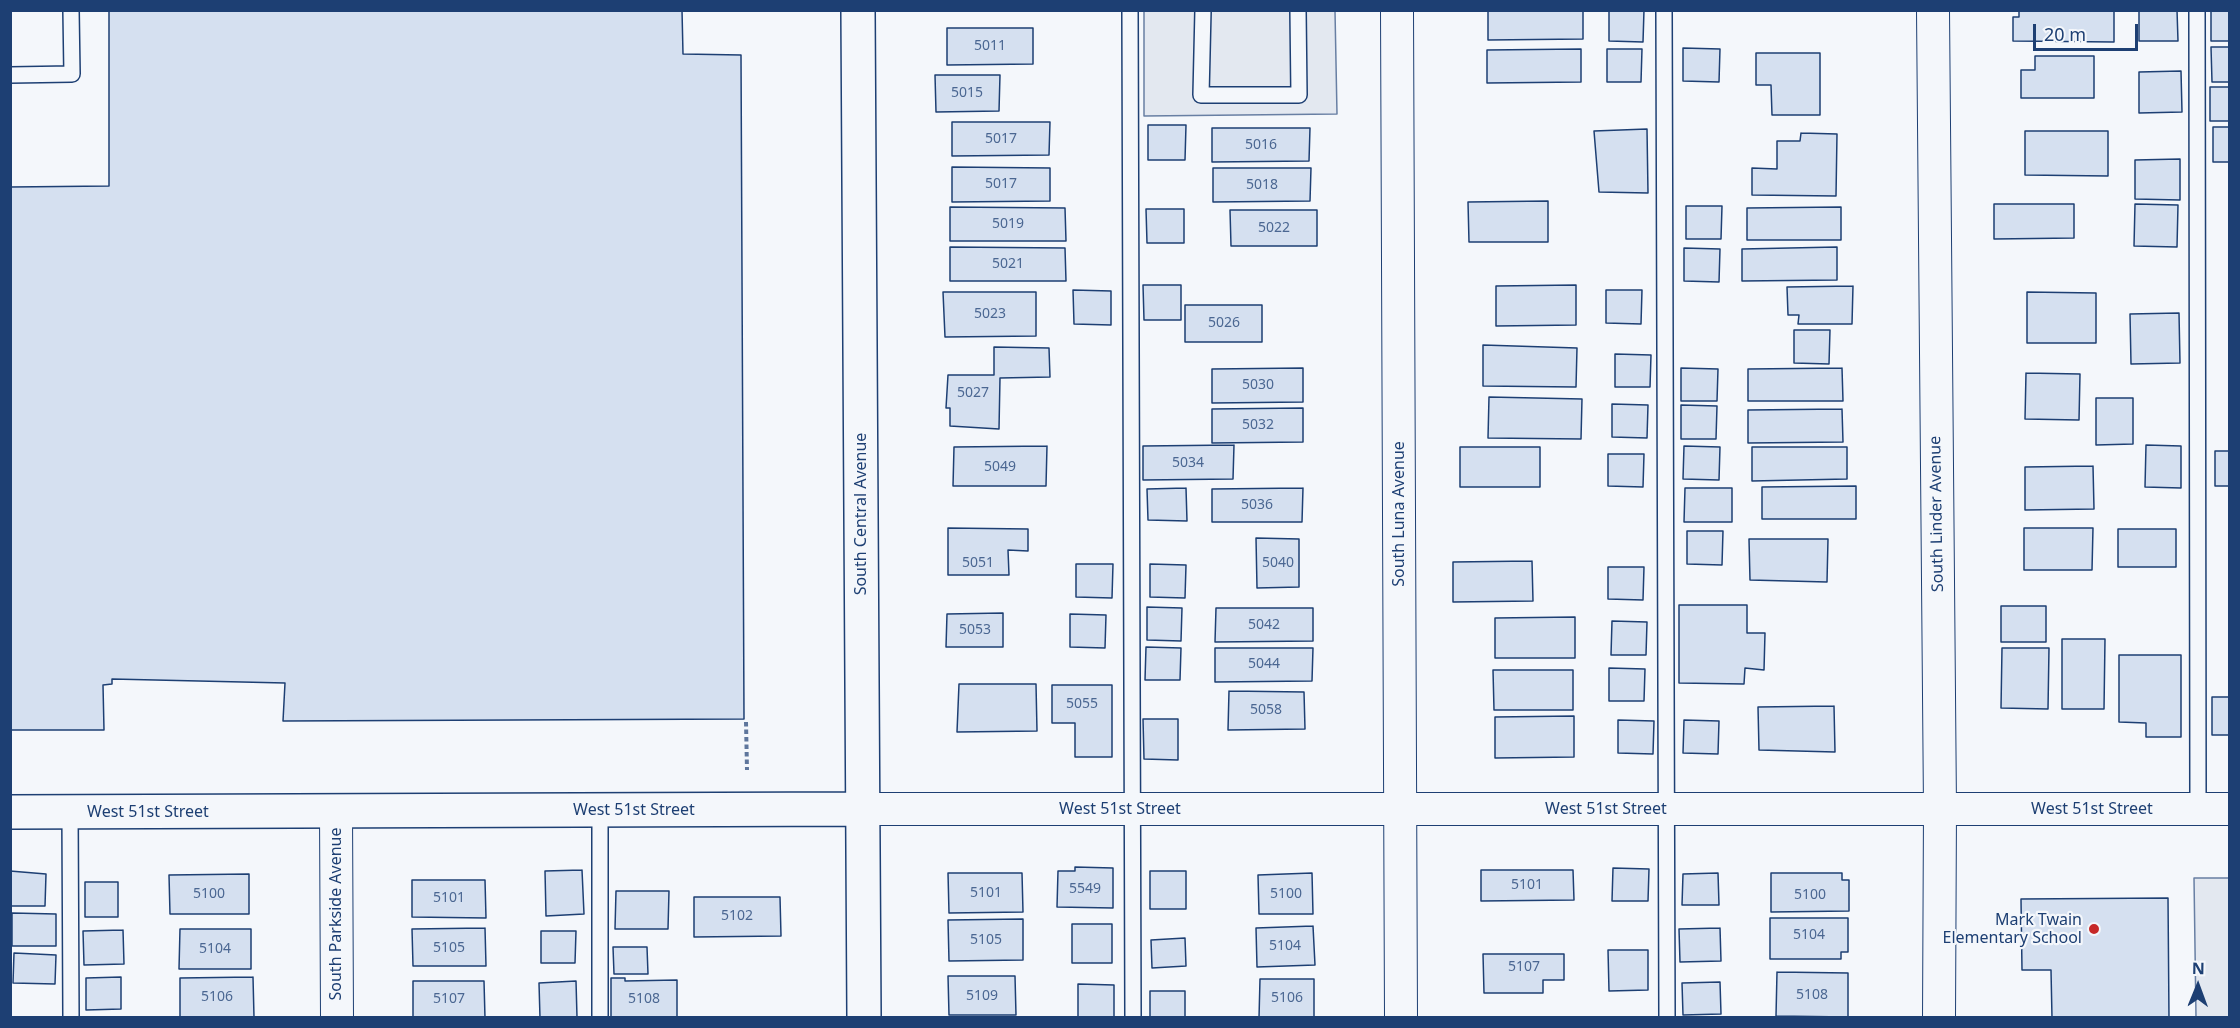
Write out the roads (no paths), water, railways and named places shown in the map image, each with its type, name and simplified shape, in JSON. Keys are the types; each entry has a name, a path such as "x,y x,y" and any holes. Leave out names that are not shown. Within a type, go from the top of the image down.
{"main road":[{"name":"South Central Avenue","path":"858,10 864,1017"},
{"name":"West 51st Street","path":"10,812 862,809"}],"street":[{"name":"South Luna Avenue","path":"1397,10 1401,1017"},
{"name":"South Linder Avenue","path":"1933,10 1940,809 1939,1017"},
{"name":"West 51st Street","path":"862,809 2229,809"},
{"name":"South Parkside Avenue","path":"336,811 337,1017"}],"lane":[{"path":"10,75 72,74 70,10"},
{"path":"1130,10 1133,1017"},
{"path":"1203,10 1201,95 1299,95 1298,10"},
{"path":"1664,10 1666,1017"},
{"path":"2198,10 2198,809"},
{"path":"600,810 600,1017"},
{"path":"70,812 71,1017"}],"place":[{"name":"Mark Twain Elementary School","path":"2094,929"}]}
